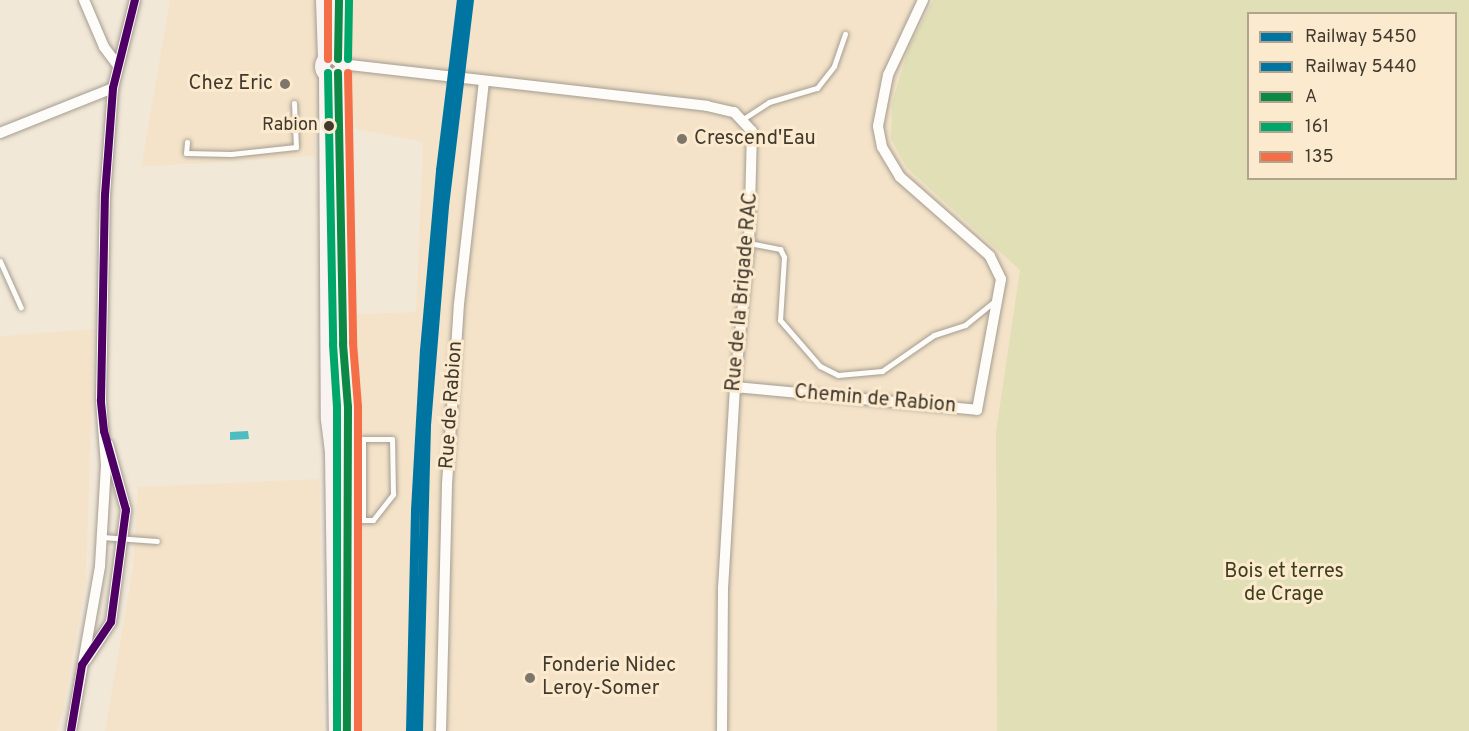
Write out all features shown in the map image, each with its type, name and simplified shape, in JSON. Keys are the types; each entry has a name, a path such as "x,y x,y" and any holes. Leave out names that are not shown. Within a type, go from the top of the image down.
{"main road":[{"path":"328,1 340,181 347,437 346,731"},
{"path":"334,65 328,364 336,731"}],"street":[{"path":"84,0 104,47 117,64"},
{"path":"71,731 102,537 106,465 104,431 105,195 113,88 117,64 135,0"},
{"name":"Chemin de Rabion","path":"735,387 977,410 1001,279 990,256 900,177 882,147 878,126 888,75 923,0"},
{"path":"334,65 706,106 734,112 743,119"},
{"name":"Rue de Rabion","path":"441,731 440,659 458,327 484,81"},
{"path":"0,133 113,88"},
{"name":"Rue de la Brigade RAC","path":"722,731 723,588 735,387 749,243 754,155 752,130 743,119"},
{"path":"82,665 111,622 126,510 119,476 104,431"},
{"path":"106,465 119,476"}],"lane":[{"path":"743,119 768,102 818,87 834,66 844,34"},
{"path":"187,142 186,153 231,154 296,147 294,103"},
{"path":"340,181 335,197 335,215 346,731"},
{"path":"749,243 780,249 784,257 780,320 820,366 838,375 882,371 934,334 965,325 999,297"},
{"path":"0,261 21,308"},
{"path":"346,520 373,520 393,494 392,439 347,437"},
{"path":"363,439 363,520"},
{"path":"102,537 122,542 157,541"}],"shaded area":[{"path":"170,0 931,0 909,47 907,168 1020,270 996,431 995,598 1005,731 361,731 357,314 416,312 423,142 315,121 315,156 141,167"},
{"path":"94,329 86,580 63,711 57,731 0,731 0,336"},
{"path":"319,479 323,731 105,731 133,568 138,487"}],"green space":[{"name":"Bois et terres de Crage","path":"933,0 1469,0 1469,731 997,731 996,431 1020,270 907,168 891,139 892,103 909,47"}],"water":[{"path":"248,431 249,439 230,440 230,432"}],"rail line":[{"name":"5440","path":"410,731 415,510 424,350 440,170 461,0"},
{"name":"5450","path":"418,731 426,425 444,206 469,0"}],"transit line":[{"path":"71,731 82,665 111,622 126,510 104,431 101,400 105,195 113,88 135,0"},
{"name":"135","path":"328,0 328,59"},
{"name":"A","path":"338,59 339,0"},
{"name":"161","path":"348,59 349,0"},
{"name":"161","path":"328,73 333,344 337,407 337,731"},
{"name":"A","path":"338,73 343,344 348,407 347,731"},
{"name":"135","path":"348,73 353,343 358,407 358,731"}],"place":[{"name":"Chez Eric","path":"285,84"},
{"name":"Rabion","path":"329,126"},
{"name":"Crescend'Eau","path":"682,139"},
{"name":"Fonderie Nidec Leroy-Somer","path":"530,678"}]}
